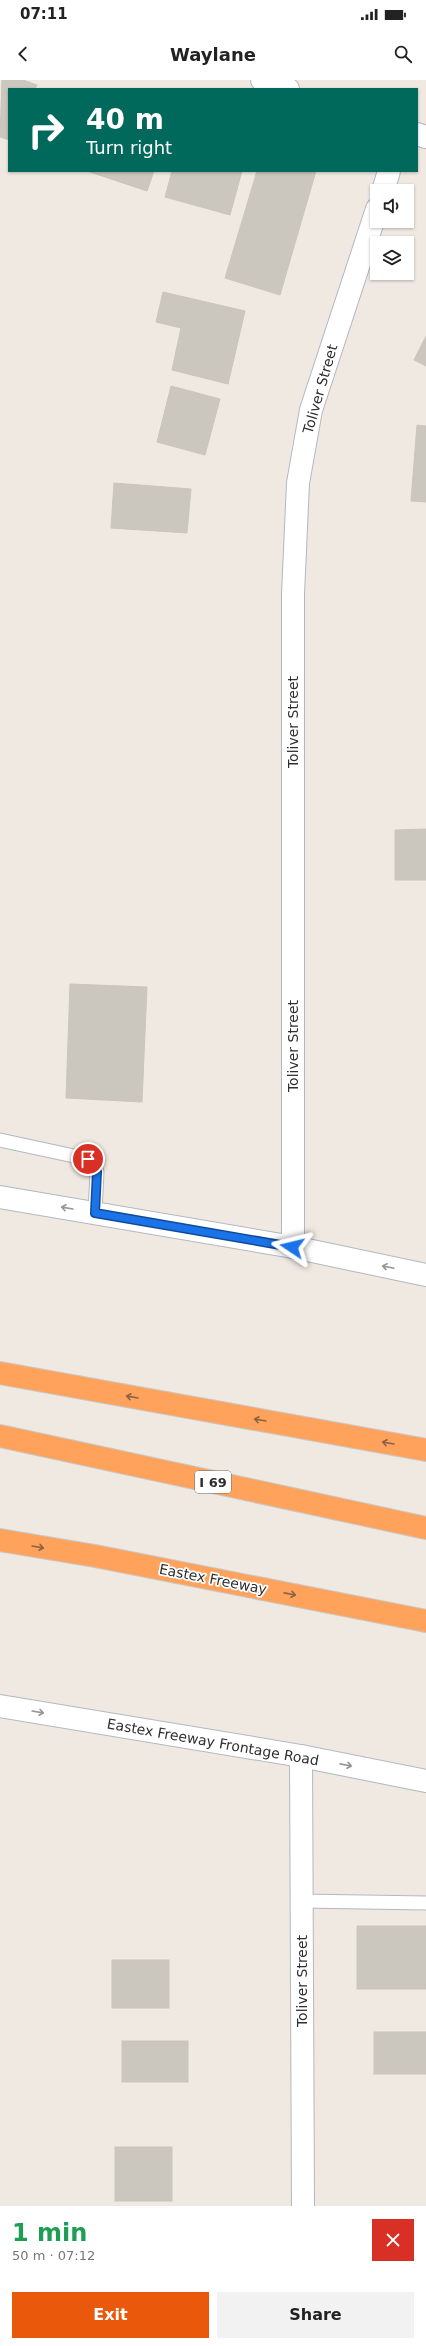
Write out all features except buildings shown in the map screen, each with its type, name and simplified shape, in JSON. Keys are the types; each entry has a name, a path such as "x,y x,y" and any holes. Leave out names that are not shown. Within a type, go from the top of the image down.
{"highway":[{"path":"0,1373 426,1450"},
{"name":"I 69","path":"0,1436 426,1528"},
{"name":"Eastex Freeway","path":"0,1540 95,1556 426,1621"}],"street":[{"path":"262,80 285,88"},
{"path":"385,184 389,172"},
{"name":"Toliver Street","path":"292,1247 293,594 298,483 311,410 370,228"},
{"path":"0,1197 292,1247 426,1275"},
{"name":"Eastex Freeway Frontage Road","path":"0,1706 301,1756 426,1781"},
{"name":"Toliver Street","path":"301,1756 302,2206"}],"lane":[{"path":"0,1140 88,1159 95,1166 97,1172 95,1213"},
{"path":"301,1901 426,1903"}],"route":[{"path":"88,1159 95,1166 97,1172 95,1213 292,1247"}]}
